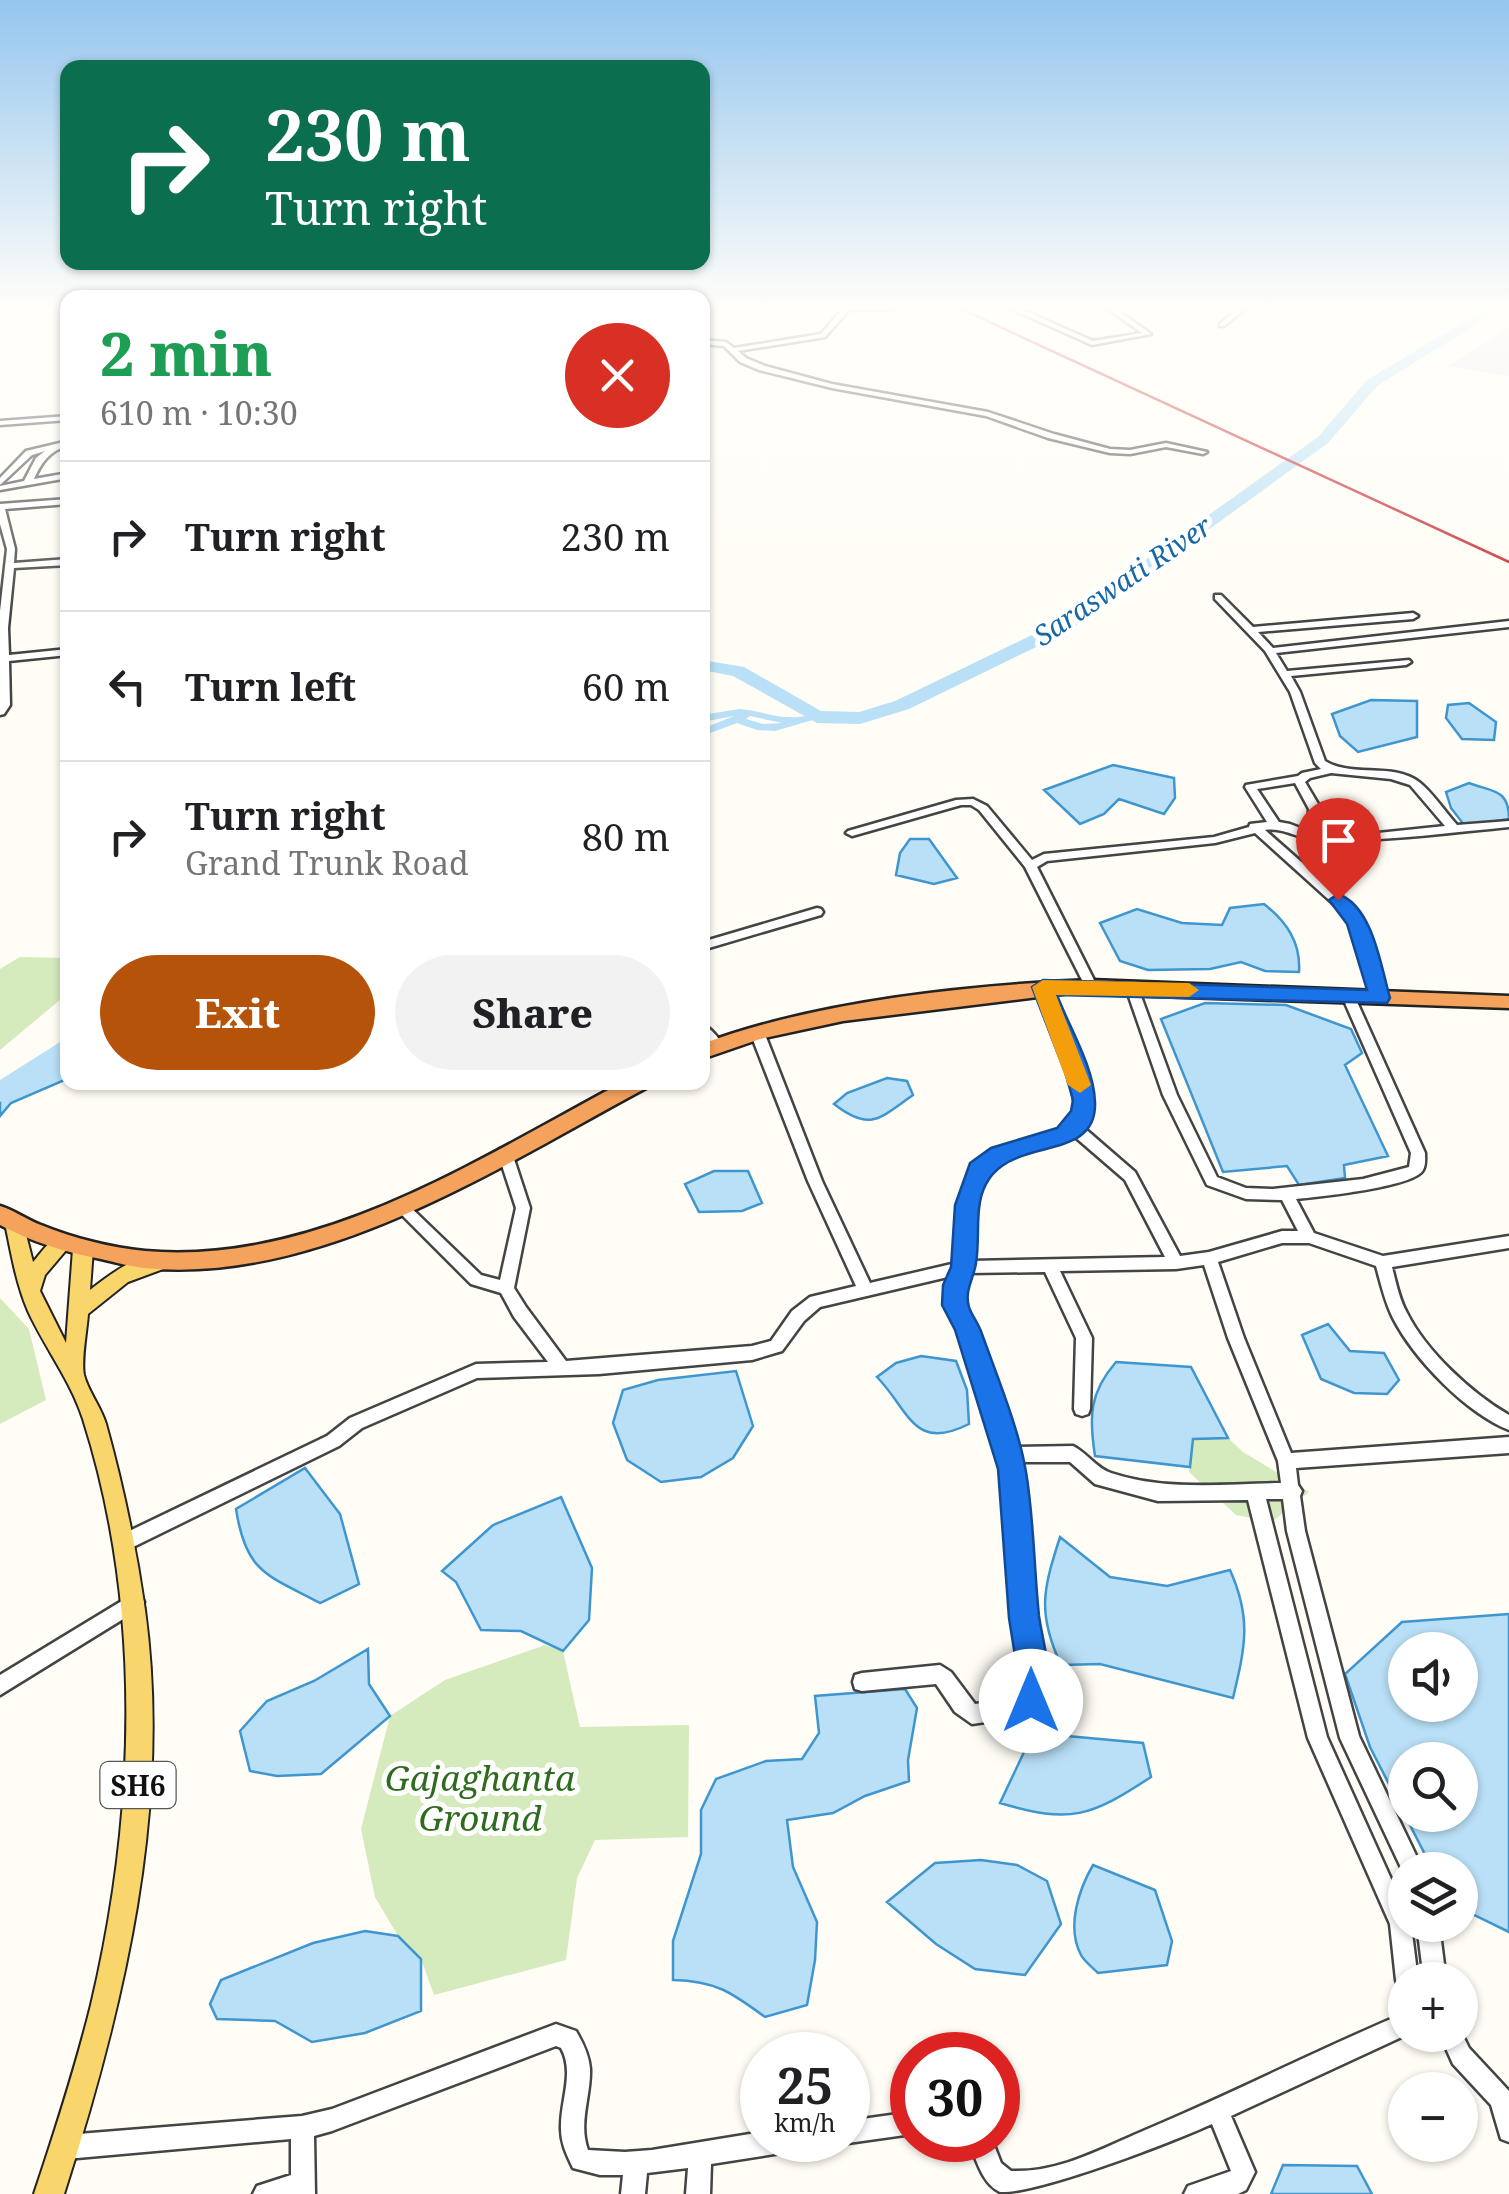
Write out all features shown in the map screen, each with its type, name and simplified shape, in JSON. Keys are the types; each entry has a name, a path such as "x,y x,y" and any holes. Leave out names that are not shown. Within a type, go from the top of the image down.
{"highway":[{"path":"710,1049 756,1032 862,1011 1043,987 1509,1002"},
{"path":"7,1218 73,1245 130,1260 283,1247 348,1228 400,1206 626,1090"}],"main road":[{"path":"7,1218 30,1291"},
{"path":"30,1291 36,1271 73,1245"},
{"name":"SH6","path":"73,1245 78,1311 74,1374"},
{"path":"78,1311 120,1276 164,1260"},
{"name":"SH6","path":"30,1291 93,1418 125,1542 135,1602 140,1719 130,1857 111,1968 66,2147 49,2194"}],"street":[{"path":"968,409 1110,451 1130,452 1166,445 1203,452"},
{"path":"0,423 60,419"},
{"path":"0,486 25,455 60,444"},
{"path":"28,482 39,460 60,445"},
{"path":"0,486 60,476"},
{"path":"0,712 5,705 2,628 9,566 0,507 60,502"},
{"path":"9,566 60,563"},
{"path":"1218,597 1270,650 1285,674 1317,758 1331,770"},
{"path":"1251,630 1413,616"},
{"path":"1270,650 1509,624"},
{"path":"4,658 60,653"},
{"path":"1285,674 1406,662"},
{"path":"1275,825 1250,787 1331,770 1392,776 1414,783 1453,828"},
{"path":"1300,778 1314,810 1314,838"},
{"path":"852,834 966,801 983,808 1032,866 1091,986"},
{"path":"1032,866 1044,858 1082,852 1215,840 1254,826 1275,825 1314,838 1509,824"},
{"path":"1254,826 1353,914 1380,998"},
{"path":"710,944 817,912"},
{"path":"862,1682 940,1674 950,1683 962,1708 972,1714 1020,1707 1031,1701 1036,1687 1024,1618 1008,1455 968,1329 955,1305 956,1285 964,1267 967,1205 978,1169 1000,1154 1052,1141 1075,1128 1084,1100 1043,987"},
{"path":"1132,988 1170,1095 1212,1181 1258,1195 1381,1182 1402,1178 1416,1170 1418,1154 1348,996"},
{"path":"756,1032 815,1181 866,1291"},
{"path":"1075,1128 1130,1176 1176,1263"},
{"path":"505,1154 523,1208 506,1288"},
{"path":"1284,1192 1309,1237"},
{"path":"400,1206 476,1280 506,1288 563,1368"},
{"path":"125,1542 333,1441 356,1423 476,1371 752,1353 776,1346 798,1316 816,1302 964,1267 1176,1263 1209,1258 1260,1241 1309,1237 1382,1262 1509,1242"},
{"path":"1209,1258 1236,1338 1286,1461 1296,1530 1350,1738 1404,1852"},
{"path":"1382,1262 1398,1313 1408,1330 1478,1403 1509,1423"},
{"path":"1049,1265 1084,1338 1082,1409"},
{"path":"1286,1461 1509,1445"},
{"path":"1008,1455 1073,1454 1101,1478 1158,1493 1292,1491"},
{"path":"1255,1492 1318,1738 1400,1923 1405,1962"},
{"path":"0,1686 135,1602"},
{"path":"990,2162 1006,2183 1020,2184 1089,2165 1218,2111 1388,2032"},
{"path":"66,2147 302,2128 556,2036 568,2039 580,2060 572,2136 581,2160 594,2164 636,2162 740,2146"},
{"path":"1459,2052 1506,2105 1509,2131"},
{"path":"1196,2194 1238,2182 1243,2172 1218,2111"},
{"path":"265,2194 303,2189 302,2128"},
{"path":"698,2194 700,2152"},
{"path":"633,2194 636,2162"}],"green space":[{"path":"20,957 60,958 60,1000 0,1050 0,969"},
{"path":"0,1298 29,1329 46,1400 0,1424"},
{"path":"1228,1438 1243,1452 1309,1492 1272,1522 1236,1515 1189,1472 1192,1439"},
{"name":"Gajaghanta Ground","path":"545,1645 563,1651 580,1727 689,1725 688,1837 595,1840 577,1878 566,1960 434,1995 421,1959 398,1936 375,1897 361,1829 390,1716 445,1680"}],"water":[{"path":"1371,700 1417,701 1417,737 1358,752 1340,736 1332,714"},
{"path":"1469,703 1496,722 1494,740 1462,739 1446,718 1448,705"},
{"path":"1113,765 1174,778 1175,798 1164,814 1119,799 1104,814 1080,824 1044,790"},
{"path":"1469,783 1503,797 1509,819 1465,826 1451,808 1446,792"},
{"path":"910,839 929,839 957,878 934,884 896,875 900,853"},
{"path":"1264,904 1291,934 1298,952 1299,972 1265,971 1241,962 1210,969 1148,970 1120,961 1100,923 1137,909 1182,923 1222,925 1230,908"},
{"path":"1205,1003 1286,1005 1351,1029 1362,1053 1345,1065 1388,1156 1344,1165 1345,1178 1299,1185 1287,1166 1223,1172 1161,1019"},
{"path":"60,1051 60,1082 11,1103 0,1116 0,1093"},
{"path":"887,1078 907,1081 913,1095 883,1116 857,1118 834,1104 847,1093"},
{"path":"714,1171 748,1171 762,1203 742,1211 699,1212 685,1184"},
{"path":"1328,1324 1350,1351 1384,1353 1399,1380 1387,1394 1354,1393 1321,1379 1302,1335"},
{"path":"921,1356 956,1361 967,1390 969,1424 936,1433 924,1430 914,1424 877,1377 896,1363"},
{"path":"1116,1362 1191,1367 1228,1438 1193,1439 1190,1467 1095,1456 1093,1406 1100,1384"},
{"path":"736,1371 753,1426 733,1458 701,1477 661,1482 627,1460 613,1423 623,1390 658,1380"},
{"path":"305,1468 340,1514 359,1584 320,1603 273,1578 253,1560 240,1531 236,1509"},
{"path":"561,1497 592,1568 589,1620 563,1651 521,1631 481,1630 456,1582 442,1571 493,1525"},
{"path":"1060,1537 1110,1577 1167,1586 1230,1570 1244,1619 1241,1663 1233,1698 1100,1664 1061,1665 1048,1631 1045,1601"},
{"path":"1509,1614 1509,1932 1478,1917 1478,1852 1424,1852 1414,1832 1478,1832 1478,1742 1388,1742 1388,1782 1370,1747 1345,1674 1388,1635 1388,1722 1478,1722 1478,1632 1391,1632 1402,1622"},
{"path":"368,1649 369,1684 390,1716 321,1774 277,1776 250,1771 240,1731 267,1701 314,1681"},
{"path":"905,1689 917,1708 908,1760 909,1781 865,1796 833,1813 787,1820 793,1867 817,1922 807,2005 765,2017 722,1990 673,1980 673,1941 701,1854 701,1810 716,1779 766,1761 802,1759 819,1733 815,1696"},
{"path":"1067,1736 1143,1743 1151,1777 1112,1801 1079,1813 1045,1813 1000,1803 1025,1750"},
{"path":"981,1860 1017,1865 1047,1881 1061,1924 1025,1975 975,1969 936,1944 887,1902 935,1863"},
{"path":"1093,1865 1155,1890 1172,1941 1167,1965 1098,1973 1082,1957 1075,1921 1079,1897"},
{"path":"365,1931 398,1936 421,1959 421,2011 365,2033 312,2042 275,2021 217,2019 210,2004 221,1980 313,1943"},
{"path":"1283,2165 1357,2166 1372,2194 1271,2194"}],"waterway":[{"name":"Saraswati River","path":"710,666 738,671 817,717 860,718 902,705 1063,627 1323,440 1349,409"},
{"path":"710,717 739,712 785,721 817,717"},
{"path":"710,730 745,715"},
{"path":"738,719 763,728 789,725"},
{"name":"Saraswati River","path":"0,1093 60,1051"}],"railway":[{"path":"1179,409 1509,562"}],"slow traffic":[{"path":"1080,1085 1043,987 1189,990"}],"route":[{"path":"1031,1701 1036,1687 1024,1618 1012,1469 968,1329 955,1305 956,1285 964,1267 967,1205 978,1169 1000,1154 1052,1141 1080,1122 1084,1100 1043,987 1380,998 1353,914 1338,900"}]}
